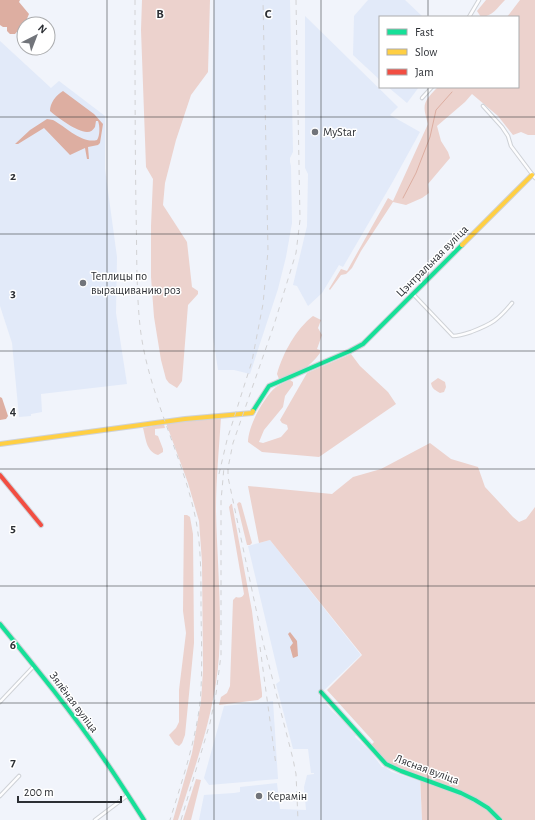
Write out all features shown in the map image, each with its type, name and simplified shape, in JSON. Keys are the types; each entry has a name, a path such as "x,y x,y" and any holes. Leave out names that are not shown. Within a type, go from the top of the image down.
{"street":[{"path":"470,16 479,0"},
{"path":"422,98 431,88"},
{"path":"483,106 502,127 508,136 511,146 533,177"},
{"name":"Цэнтральная вуліца","path":"0,444 185,419 252,413 269,386 363,344 533,177"},
{"path":"413,294 453,336 460,336 490,325 506,311 512,303"},
{"path":"0,476 41,525"},
{"name":"Зялёная вуліца","path":"0,624 90,739 119,780 144,820"},
{"path":"0,702 34,666"},
{"name":"Лясная вуліца","path":"321,692 386,764 399,772 470,796 485,806 500,820"},
{"path":"0,796 20,776"},
{"path":"95,820 128,796"}],"shaded area":[{"path":"0,0 20,0 19,2 29,14 28,16 16,16 16,33 10,34 7,31 7,27 0,25"},
{"path":"142,0 210,0 208,72 191,95 176,140 165,183 163,205 187,242 192,287 198,291 198,294 188,305 182,381 177,388 166,379 161,360 154,317 151,277 153,179 146,167 141,30"},
{"path":"214,0 290,0 293,152 290,158 292,223 278,289 250,374 234,370 218,370 213,337 212,95"},
{"path":"368,0 405,0 422,16 379,16 379,79 353,55 354,16"},
{"path":"486,0 505,0 492,13 486,16 480,16 477,11"},
{"path":"520,0 535,0 535,135 528,135 521,132 513,135 498,116 472,94 437,126 441,141 450,158 428,184 429,193 406,205 393,202 361,251 352,268 346,274 341,275 330,290 329,289 341,269 347,271 388,198 393,201 428,124 425,104 433,92 437,88 519,88 519,16 508,16"},
{"path":"305,16 398,107 390,115 420,132 343,267 339,265 322,293 308,306 297,286 293,285 307,226 308,174 305,168"},
{"path":"0,41 51,88 59,81 105,116 105,169 117,257 116,313 127,384 41,394 42,412 31,414 31,416 19,417 12,343 0,306"},
{"path":"389,88 418,88 407,103"},
{"path":"63,91 94,114 103,124 100,143 98,145 88,147 89,159 87,159 85,148 70,155 44,128 18,144 15,144 30,130 47,119 53,120 86,140 97,140 99,136 98,121 96,121 95,127 92,131 88,132 78,130 67,124 50,111 54,100"},
{"path":"313,316 321,320 318,328 322,335 317,349 320,350 320,353 302,370 291,376 279,379 277,374 291,342 301,328"},
{"path":"351,354 360,366 388,392 396,404 319,457 262,452 248,442 251,428 258,412 276,387 290,380 293,382 293,385 285,396 283,407 264,430 259,442 263,443 281,437 288,429 287,425 282,423 280,420 307,373"},
{"path":"438,378 445,382 446,387 444,392 440,393 432,387 431,383"},
{"path":"0,397 2,398 8,416 6,419 0,420"},
{"path":"221,417 216,499 220,620 217,677 209,719 197,759 178,820 173,820 192,753 201,702 203,670 202,562 199,521 188,483 166,423"},
{"path":"164,424 165,428 155,429 155,435 158,436 163,449 163,452 158,455 149,448 143,428"},
{"path":"430,443 451,459 478,467 485,487 519,522 526,519 535,507 535,820 422,820 420,775 386,763 371,745 374,742 327,690 362,655 270,540 259,543 248,486 332,494 353,477 381,469"},
{"path":"239,502 241,503 252,543 250,545 247,545 237,504"},
{"path":"231,504 252,611 262,697 258,700 219,705 221,697 227,693 230,686 233,600 236,597 242,597 244,594 229,507"},
{"path":"184,515 190,517 193,534 194,643 185,735 179,746 175,744 169,735 176,728 179,722 179,690 186,633 183,611"},
{"path":"270,540 361,655 319,695 332,711 352,728 350,730 356,735 355,737 370,751 382,767 385,767 392,772 420,781 422,820 199,820 204,795 234,793 240,792 240,787 277,783 280,809 306,810 304,787 307,775 314,773 311,773 308,749 293,749 276,684 280,681 248,546"},
{"path":"290,632 297,641 298,656 293,658 290,647 293,643 288,634"},
{"path":"273,701 278,779 209,785 204,778 224,706"},
{"path":"196,779 201,780 191,820 183,820"}],"waterway":[{"path":"403,198 416,173 430,137 436,110 452,92"}],"railway":[{"path":"135,0 135,157 137,268 140,326 149,372 187,484 193,507 198,530 201,566 202,665 200,703 191,747 170,820"},
{"path":"219,474 227,440 252,361 263,304 268,251 263,0"},
{"path":"296,0 300,220 296,253 274,325 233,443 228,468 228,477 263,642 293,759 296,774 298,820"},
{"path":"181,820 210,723 216,694 221,655 221,501 224,467"},
{"path":"260,647 276,765"}],"traffic: fast":[{"path":"253,411 269,386 363,344 462,245"},
{"path":"0,624 79,724 144,820"},
{"path":"321,692 386,764 461,793 488,808 500,820"}],"traffic: slow":[{"path":"462,245 532,175"},
{"path":"0,444 185,419 252,413 253,411"}],"traffic: jam":[{"path":"0,475 41,525"}],"place":[{"name":"MyStar","path":"315,132"},
{"name":"Теплицы по выращиванию роз","path":"83,283"},
{"name":"Керамін","path":"259,796"}]}
